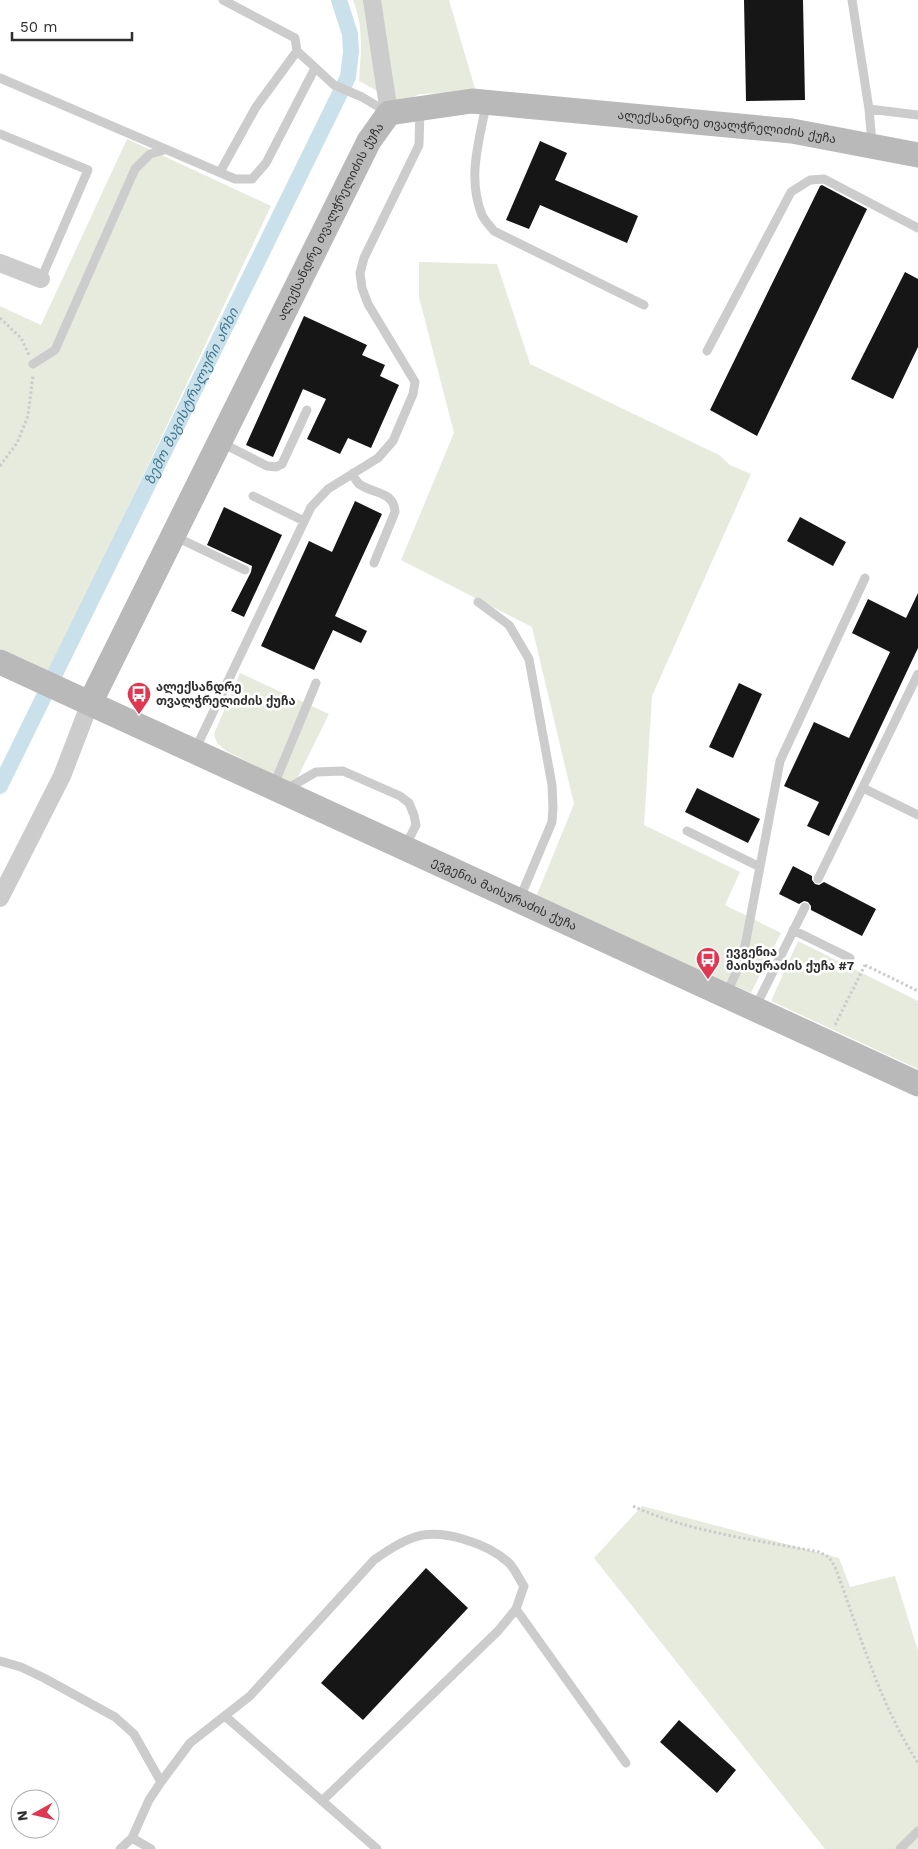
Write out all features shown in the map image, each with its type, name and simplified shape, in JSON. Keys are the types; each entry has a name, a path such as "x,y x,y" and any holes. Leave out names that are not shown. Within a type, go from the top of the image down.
{"street":[{"path":"372,0 390,113"},
{"name":"ალექსანდრე თვალჭრელიძის ქუჩა","path":"81,700 174,536 369,141 390,113 472,101 486,102 792,131 918,155"},
{"path":"0,263 41,279"},
{"name":"ევგენია მაისურაძის ქუჩა","path":"0,662 519,901 726,994 918,1084"},
{"path":"0,898 62,776 81,700"}],"lane":[{"path":"223,0 295,38 297,51 334,85 362,97 390,113"},
{"path":"852,0 873,146"},
{"path":"220,172 256,108 297,51"},
{"path":"0,78 235,179 252,179 266,163 315,68"},
{"path":"486,102 474,158 476,192 483,217 494,230 644,305"},
{"path":"194,751 311,507 328,489 378,458 393,441 413,394 415,382 368,304 362,288 360,273 364,258 419,145 420,109"},
{"path":"869,109 918,115"},
{"path":"0,134 88,170 41,279"},
{"path":"33,364 55,350 135,168 150,154 164,150"},
{"path":"708,351 791,192 810,180 824,178 918,228"},
{"path":"220,442 267,466 276,467 282,464 307,410"},
{"path":"352,473 359,484 390,498 395,504 395,512 374,563"},
{"path":"253,496 304,521"},
{"path":"174,536 245,570"},
{"path":"726,994 740,964 745,946 780,761 865,578"},
{"path":"478,602 508,625 529,659 552,785 554,808 552,822 519,901"},
{"path":"818,879 918,674"},
{"path":"278,789 316,683"},
{"path":"278,789 316,772 343,771 400,796 409,803 416,826 404,848"},
{"path":"862,788 918,815"},
{"path":"686,831 760,867"},
{"path":"755,1008 805,907"},
{"path":"793,930 850,958"},
{"path":"120,1849 132,1838 149,1800 190,1744 250,1696 374,1560 416,1536 439,1535 466,1540 491,1550 510,1564 524,1586 516,1609 498,1631 322,1801"},
{"path":"516,1609 626,1763"},
{"path":"0,1661 44,1678 115,1717 134,1734 161,1782"},
{"path":"225,1716 377,1849"},
{"path":"900,1849 918,1831"},
{"path":"132,1838 150,1849"}],"path":[{"path":"0,318 21,338 33,364 28,416 17,443 0,466"},
{"path":"850,958 918,991"},
{"path":"827,1042 865,965"},
{"path":"633,1506 656,1517 680,1524 819,1552 829,1557 836,1567 888,1711 902,1739 918,1763"}],"shaded area":[{"path":"353,0 449,0 476,92 420,94 399,103 359,81 360,30"},
{"path":"127,139 271,206 50,672 0,649 0,306 41,325"},
{"path":"419,262 497,264 530,364 719,455 730,465 751,474 652,696 644,825 740,872 725,905 781,933 751,993 536,897 574,804 532,627 401,560 454,433 419,297"},
{"path":"240,673 329,714 294,785 226,751 217,743 214,734"},
{"path":"798,941 918,1001 918,1069 771,1001"},
{"path":"642,1506 839,1558 850,1587 895,1576 918,1651 918,1849 825,1849 594,1558"}],"building":[{"path":"744,0 803,0 805,100 746,101"},
{"path":"540,141 567,153 555,180 638,216 627,243 540,205 529,229 506,220"},
{"path":"822,185 867,209 757,436 710,410"},
{"path":"905,272 918,279 918,347 893,399 851,379"},
{"path":"304,316 367,345 362,355 385,365 380,376 399,385 371,448 348,438 340,454 307,439 326,399 303,389 273,457 246,445"},
{"path":"355,501 382,514 335,616 367,631 361,643 333,630 314,670 261,646 309,541 332,552"},
{"path":"224,507 282,535 244,617 231,611 251,572 252,566 207,545"},
{"path":"800,517 846,542 833,566 787,541"},
{"path":"918,593 918,648 829,836 807,826 819,802 784,786 814,722 849,738 890,652 852,633 868,599 906,618"},
{"path":"739,683 762,694 733,758 709,747"},
{"path":"697,788 760,819 748,843 685,812"},
{"path":"793,866 812,876 815,884 819,885 824,882 876,909 862,936 811,910 808,902 804,901 799,904 779,894"},
{"path":"426,1568 468,1608 363,1720 321,1683"},
{"path":"679,1720 736,1770 717,1793 660,1742"}],"waterway":[{"name":"ზემო მაგისტრალური არხი","path":"0,786 348,77 351,52 350,34 339,0"}],"place":[{"name":"ალექსანდრე თვალჭრელიძის ქუჩა","path":"139,715"},
{"name":"ევგენია მაისურაძის ქუჩა #7","path":"708,980"}]}
